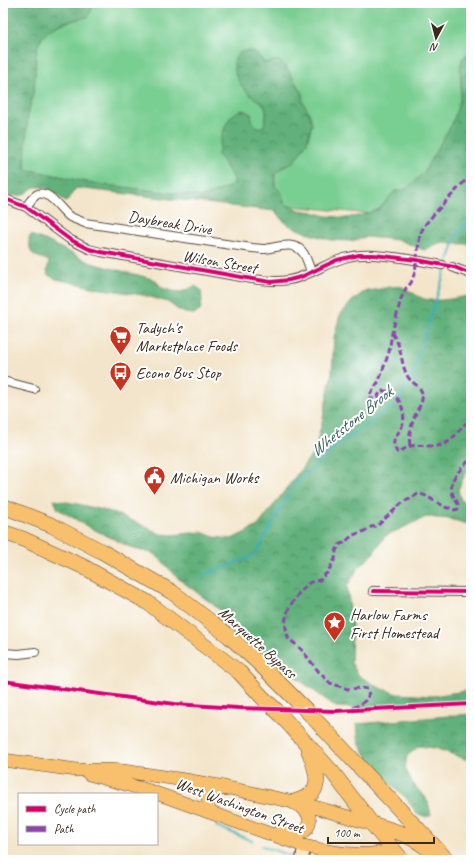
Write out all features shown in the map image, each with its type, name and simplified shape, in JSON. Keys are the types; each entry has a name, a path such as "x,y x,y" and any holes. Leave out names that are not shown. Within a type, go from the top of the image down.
{"highway":[{"name":"Marquette Bypass","path":"3,506 51,525 101,551 172,592 229,636 262,666 307,711 447,860"},
{"path":"3,532 23,539 82,566 147,602 239,672 277,711 333,773 372,824 399,856"},
{"path":"294,802 311,794 314,791 316,782 316,771 305,743"},
{"path":"372,824 395,830 410,837 423,845 440,860"}],"main road":[{"name":"West Washington Street","path":"3,760 77,770 124,771 163,776 294,802 372,824"},
{"name":"West Washington Street","path":"77,770 156,793"},
{"path":"209,812 208,801 212,792 232,789"},
{"name":"West Washington Street","path":"158,794 304,846 326,852 399,856"},
{"path":"262,831 297,834 304,831 309,824 308,813 294,802"}],"street":[{"name":"Daybreak Drive","path":"26,208 32,198 37,194 44,194 50,196 69,216 85,223 252,248 263,249 280,245 289,245 300,250 304,255 311,272"},
{"name":"Wilson Street","path":"3,198 26,208 69,239 89,249 252,279 272,282 289,280 300,277 337,260 359,255 374,255 417,260 442,265"},
{"path":"452,267 471,274"},
{"path":"3,381 34,389"},
{"path":"373,591 471,592"},
{"path":"3,653 19,654 35,652"},
{"path":"302,860 304,846"}],"green space":[{"path":"3,3 92,3 92,9 88,17 55,27 44,35 38,45 34,90 28,114 25,169 97,184 203,197 229,187 234,184 234,179 218,155 227,122 235,113 243,110 251,114 252,122 258,128 264,126 266,110 264,105 243,88 236,75 234,65 237,55 250,51 258,55 264,63 279,60 286,67 302,92 303,102 310,115 312,124 307,143 293,163 282,168 275,174 275,186 281,192 285,204 299,210 327,216 346,218 363,215 379,209 395,191 404,190 424,172 452,124 460,100 460,71 462,59 471,50 471,244 439,243 424,250 399,240 366,237 351,241 331,240 292,227 282,220 275,211 76,188 66,202 45,187 34,187 23,195 16,196 3,194 3,133 7,112 3,103"},
{"path":"28,3 471,3 471,89 410,218 203,197 97,184 25,169"},
{"path":"31,235 47,241 91,263 153,279 162,288 181,292 195,286 201,290 202,300 200,311 193,314 185,313 168,302 143,295 96,288 56,279 48,275 47,271 49,261 36,256 30,249 29,238"},
{"path":"390,287 402,287 421,298 430,300 471,296 471,468 465,474 458,490 461,501 471,505 471,523 426,517 385,536 372,555 359,567 347,586 352,625 351,663 359,676 380,688 397,694 433,696 471,690 471,701 361,708 336,707 276,662 227,615 179,579 153,553 134,549 87,526 58,509 54,500 111,512 160,534 172,535 201,532 214,537 232,539 258,526 314,452 322,423 332,372 334,337 340,315 353,300 364,292"},
{"path":"471,714 471,761 435,748 419,746 407,756 405,768 412,782 428,802 431,815 426,817 416,813 406,798 385,779 368,758 359,743 357,724"}],"waterway":[{"name":"Whetstone Brook","path":"200,577 255,555 293,486 334,448 398,402 411,381 457,234 471,217"},
{"path":"216,826 252,841"},
{"path":"262,846 292,856"}],"marked path":[{"path":"471,174 424,226 420,235 415,272 411,283 406,288 401,299 392,333 389,352 379,381 369,396 370,399 375,399 381,391 391,391 400,402 404,417 402,426 394,441 397,452 416,445 439,446 448,442 465,424 471,421"},
{"path":"392,333 398,343 403,365 408,377 422,391 422,402 415,415 411,428 410,446"},
{"path":"353,708 367,699 369,693 368,689 348,689 330,683 319,672 301,649 288,638 285,623 288,610 299,593 309,583 320,580 327,573 335,559 336,551 340,544 344,543 353,535 377,526 403,502 418,494 424,495 447,508 455,510 458,509 458,504 452,493 452,483 456,475 471,458"}],"cycle path":[{"path":"3,198 26,207 69,239 89,249 252,279 271,282 289,280 301,277 337,260 359,255 374,255 417,260 454,267 471,274"},
{"path":"373,591 471,592"},
{"path":"3,681 175,704 238,708 336,711 471,704"}],"place":[{"name":"Tadych's Marketplace Foods","path":"121,356"},
{"name":"Econo Bus Stop","path":"120,392"},
{"name":"Michigan Works","path":"155,496"},
{"name":"Harlow Farms First Homestead","path":"335,642"}]}
